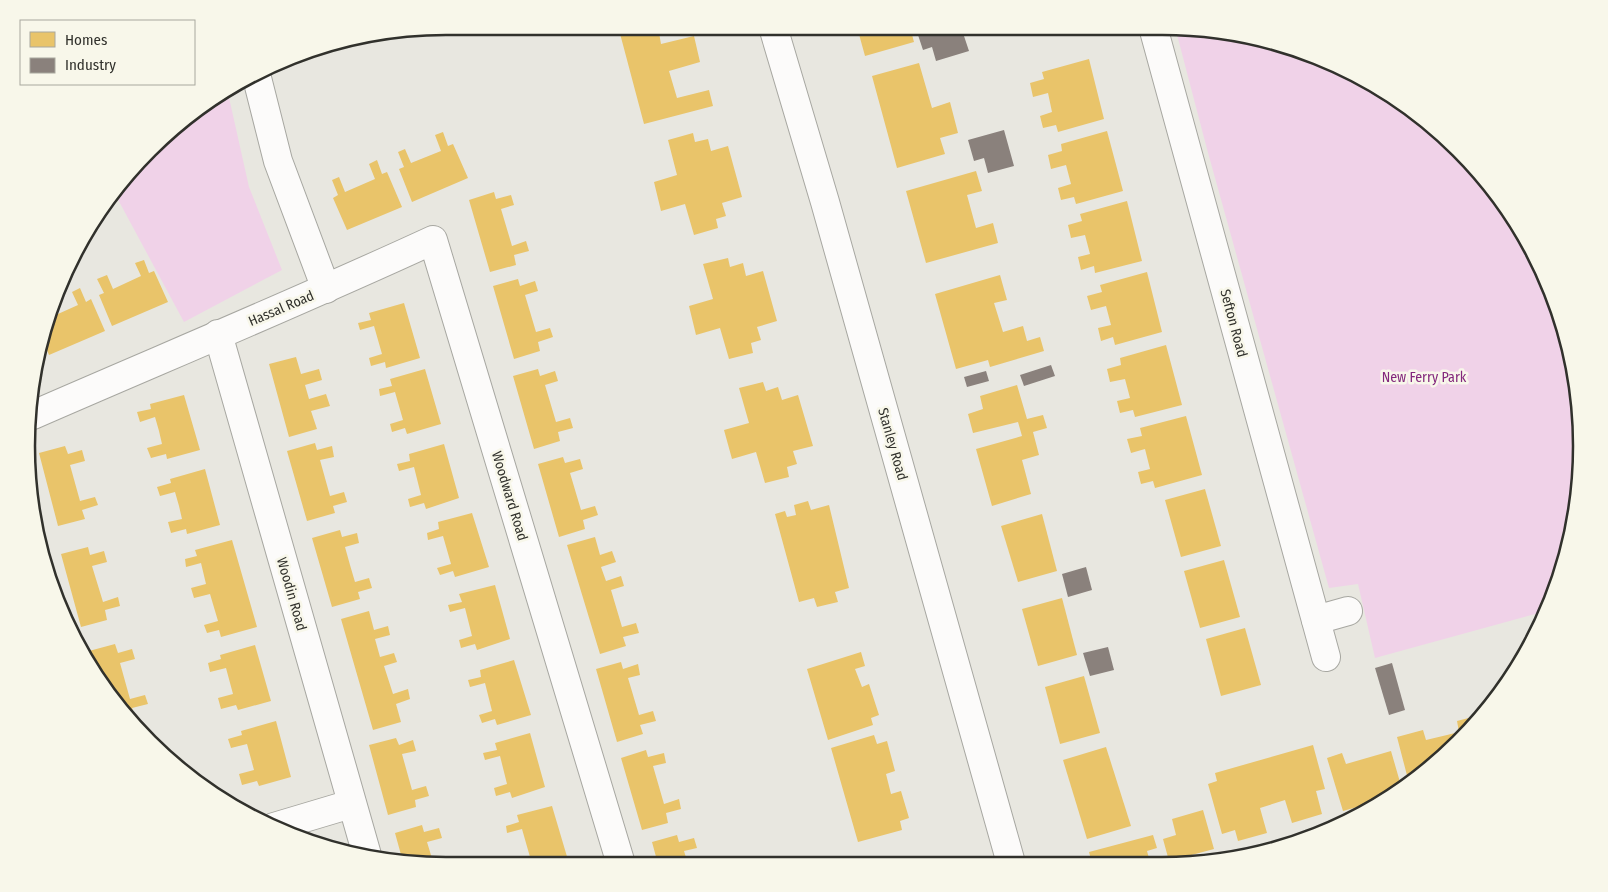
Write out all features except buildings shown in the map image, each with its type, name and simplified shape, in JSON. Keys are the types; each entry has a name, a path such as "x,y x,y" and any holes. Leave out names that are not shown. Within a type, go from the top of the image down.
{"street":[{"name":"Stanley Road","path":"775,35 825,202 1009,857"},
{"name":"Sefton Road","path":"1155,35 1326,658"},
{"name":"Hassal Road","path":"37,413 326,289 278,161 258,80"},
{"name":"Woodward Road","path":"326,289 433,240 620,857"},
{"name":"Woodin Road","path":"218,334 365,849"},
{"path":"1316,620 1348,611"},
{"path":"283,823 352,804"}],"green space":[{"name":"New Ferry Park","path":"1177,36 1216,39 1268,49 1319,66 1368,90 1412,120 1453,155 1504,218 1531,264 1551,314 1565,366 1572,419 1572,473 1565,526 1551,578 1537,613 1375,658 1358,584 1329,588"},
{"path":"229,97 249,187 282,270 184,322 118,199 155,155 196,120"}]}
